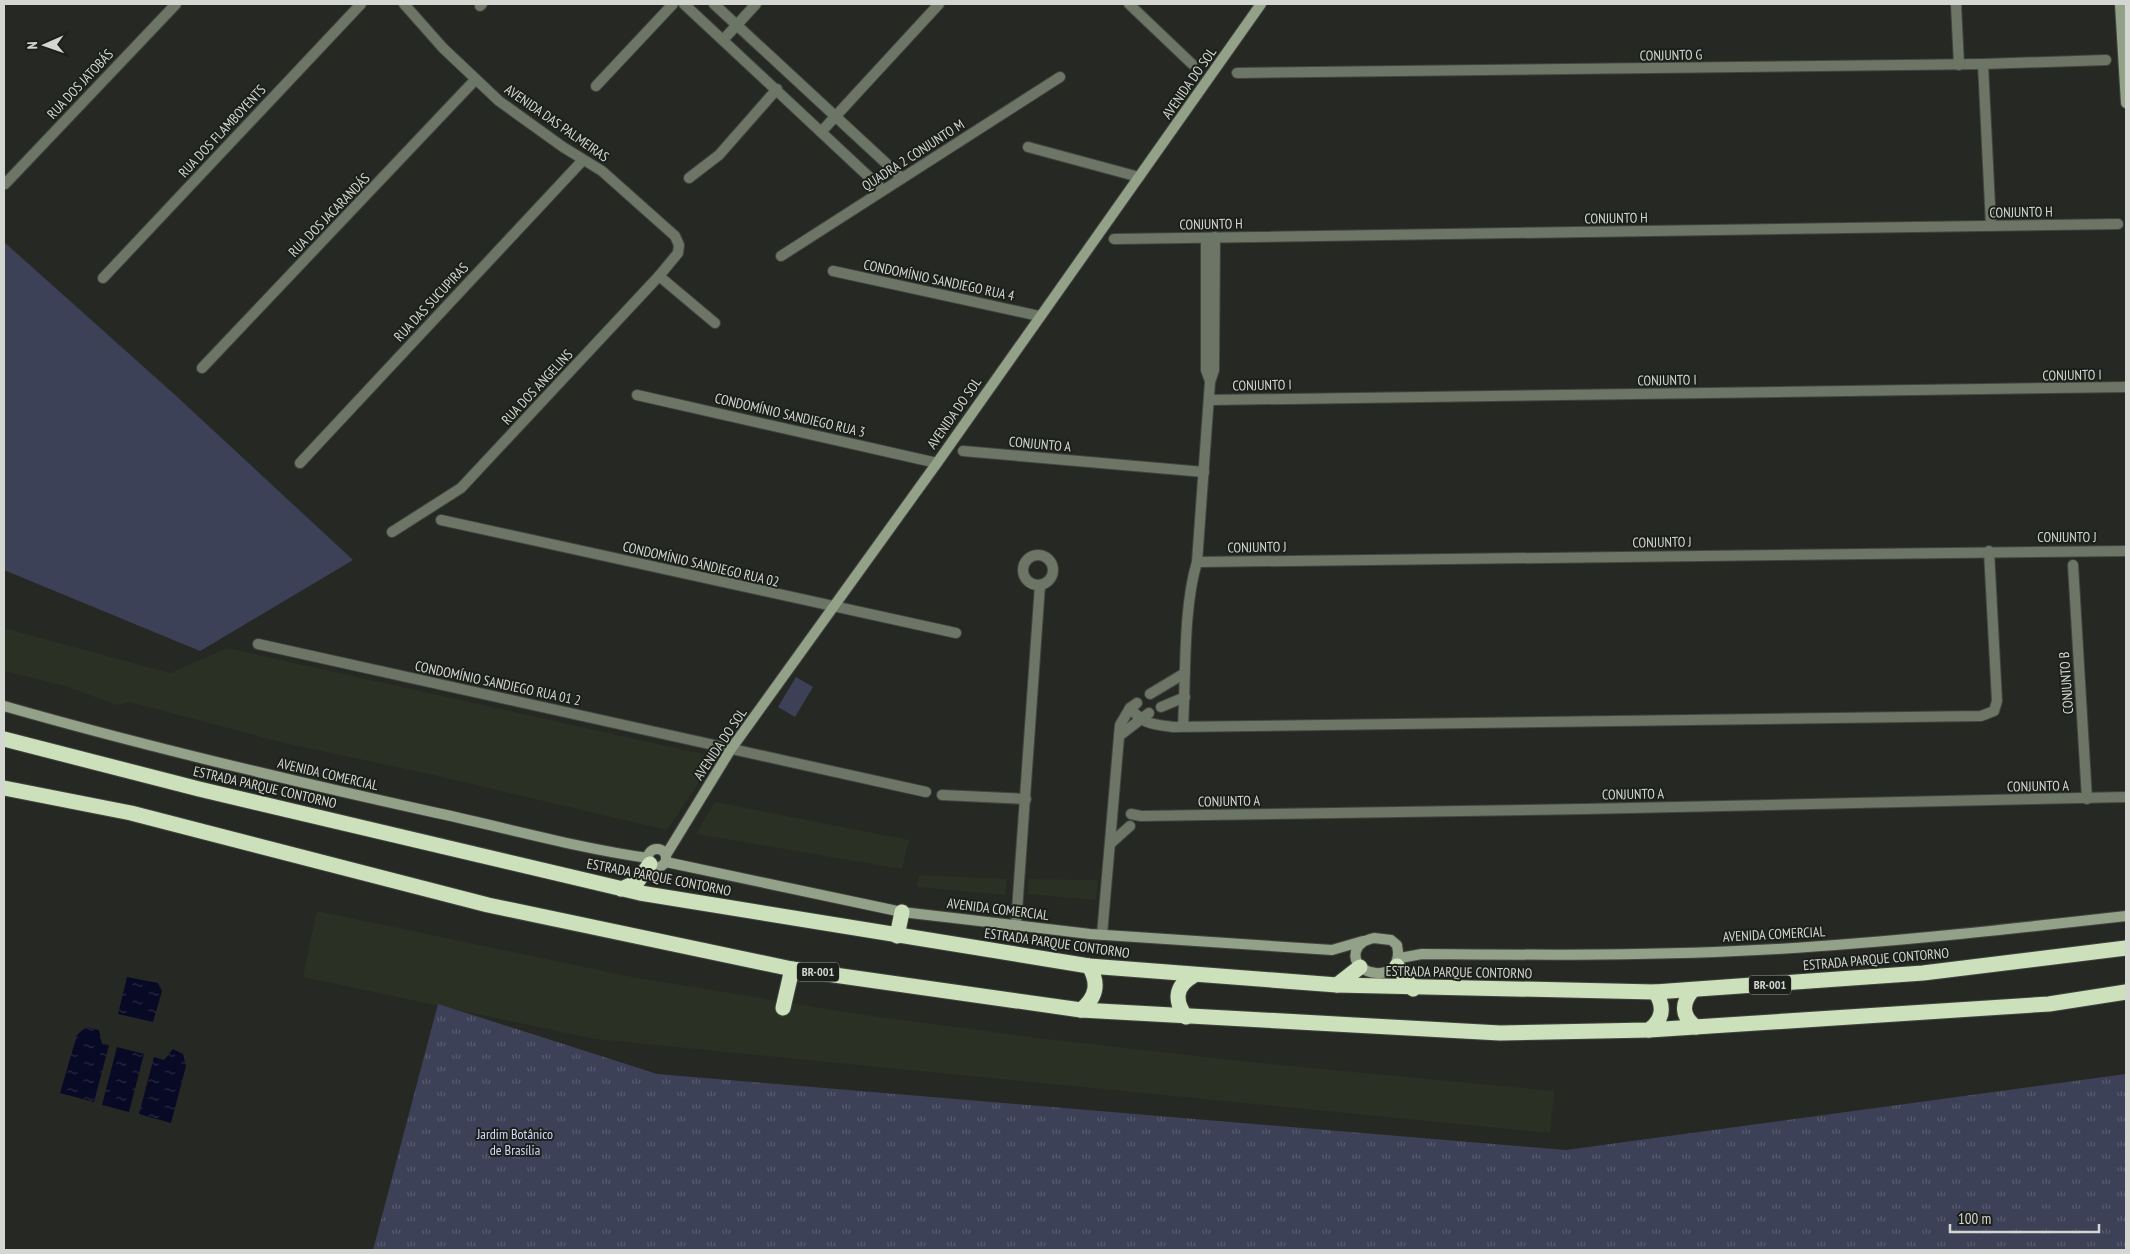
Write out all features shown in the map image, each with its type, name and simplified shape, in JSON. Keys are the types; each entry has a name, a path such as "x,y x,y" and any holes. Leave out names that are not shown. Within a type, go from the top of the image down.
{"highway":[{"name":"ESTRADA PARQUE CONTORNO","path":"4,739 200,789 621,889 896,936 1090,966 1193,976 1337,985 1655,992 1692,991 1923,973 2126,948"},
{"name":"BR-001","path":"7,787 131,813 488,905 792,969 1082,1010 1500,1033 1649,1030 2049,1004 2126,992"},
{"path":"621,889 637,882 657,859"},
{"path":"657,859 654,882 659,896"},
{"path":"896,936 902,912"},
{"path":"1337,985 1357,960"},
{"path":"1398,962 1413,988"},
{"path":"1082,1010 1094,995 1096,985 1090,966"},
{"path":"783,1008 792,969"},
{"path":"1186,1017 1178,1002 1178,993 1183,982 1193,976"},
{"path":"1692,991 1686,998 1684,1007 1685,1015 1696,1027"},
{"path":"1649,1030 1657,1024 1661,1016 1662,1006 1655,992"}],"street":[{"name":"RUA DOS JATOBÁS","path":"5,184 176,4"},
{"name":"RUA DOS FLAMBOYENTS","path":"103,278 361,4"},
{"name":"AVENIDA DAS PALMEIRAS","path":"404,4 443,48 476,80 528,123 617,183 659,220 678,240"},
{"path":"596,86 673,4"},
{"path":"684,4 884,190"},
{"path":"714,4 902,178"},
{"path":"723,40 756,4"},
{"path":"821,132 939,4"},
{"path":"1129,4 1192,64"},
{"name":"AVENIDA DO SOL","path":"657,859 674,841 731,749 834,608 1261,4"},
{"path":"1956,4 1959,65"},
{"path":"2120,4 2126,103"},
{"name":"CONJUNTO G","path":"1237,73 1959,65 2106,60"},
{"path":"1983,64 1991,226"},
{"name":"QUADRA 2 CONJUNTO M","path":"781,256 1060,77"},
{"name":"RUA DOS JACARANDÁS","path":"202,368 476,80"},
{"path":"690,178 719,155 777,89"},
{"path":"1028,147 1139,177"},
{"name":"RUA DAS SUCUPIRAS","path":"300,463 583,160"},
{"name":"CONJUNTO H","path":"1114,239 2118,224"},
{"path":"1183,726 1210,382 1214,370 1211,323 1210,237"},
{"name":"RUA DOS ANGELINS","path":"392,532 461,488 659,276 678,253 678,240"},
{"name":"CONDOMÍNIO SANDIEGO RUA 4","path":"833,271 1039,316"},
{"path":"659,276 715,324"},
{"name":"CONJUNTO I","path":"1209,400 2126,387"},
{"name":"CONDOMÍNIO SANDIEGO RUA 3","path":"637,395 937,462"},
{"name":"CONJUNTO A","path":"963,451 1204,472"},
{"name":"CONDOMÍNIO SANDIEGO RUA 02","path":"441,520 834,608 956,632"},
{"path":"1102,935 1111,843 1128,817 1119,736 1120,725 1134,706 1139,719 1148,723 1183,726 1981,716 1994,711 1997,700 1988,551"},
{"name":"CONJUNTO J","path":"1197,562 1988,551 2126,551"},
{"name":"CONJUNTO B","path":"2073,565 2087,799"},
{"path":"1016,925 1040,585"},
{"name":"CONDOMÍNIO SANDIEGO RUA 01 2","path":"258,644 926,792"},
{"path":"1150,694 1186,673"},
{"path":"1161,707 1186,697"},
{"name":"AVENIDA COMERCIAL","path":"4,706 175,751 355,794 556,840 657,859 902,912 1102,935 1332,950 1357,960 1375,973 1384,972 1398,962 1422,954 1695,952 1778,949 1970,934 2126,916"},
{"path":"1119,736 1149,713"},
{"path":"942,795 1026,799"},
{"name":"CONJUNTO A","path":"1128,817 2126,797"},
{"path":"1111,843 1128,817"},
{"name":"AVENIDA COMERCIAL","path":"1332,950 1363,941 1384,938 1422,954"},
{"path":"1357,960 1363,941"},
{"path":"1397,945 1398,962"}],"shaded area":[{"path":"4,628 170,673 227,648 716,757 667,830 416,771 288,744 130,702 117,705 65,686 4,671"},
{"path":"715,802 909,840 902,869 696,834"},
{"path":"919,875 1007,879 1005,895 917,887"},
{"path":"1028,879 1098,880 1096,900 1028,894"},
{"path":"317,911 632,977 858,1014 1047,1039 1250,1062 1554,1091 1550,1133 595,1039 303,977"}],"green space":[{"path":"4,242 174,394 353,560 200,651 4,570"},
{"path":"796,677 813,687 795,717 778,707"},
{"name":"Jardim Botânico de Brasília","path":"438,1004 657,1074 1566,1150 2126,1074 2126,1250 373,1250"}],"water":[{"path":"127,977 158,983 162,991 153,1022 118,1014"},
{"path":"86,1027 99,1030 102,1044 109,1045 94,1102 60,1093 77,1035"},
{"path":"117,1047 144,1054 129,1112 102,1105"},
{"path":"173,1049 183,1054 186,1066 171,1123 139,1114 154,1057 164,1060"}]}
